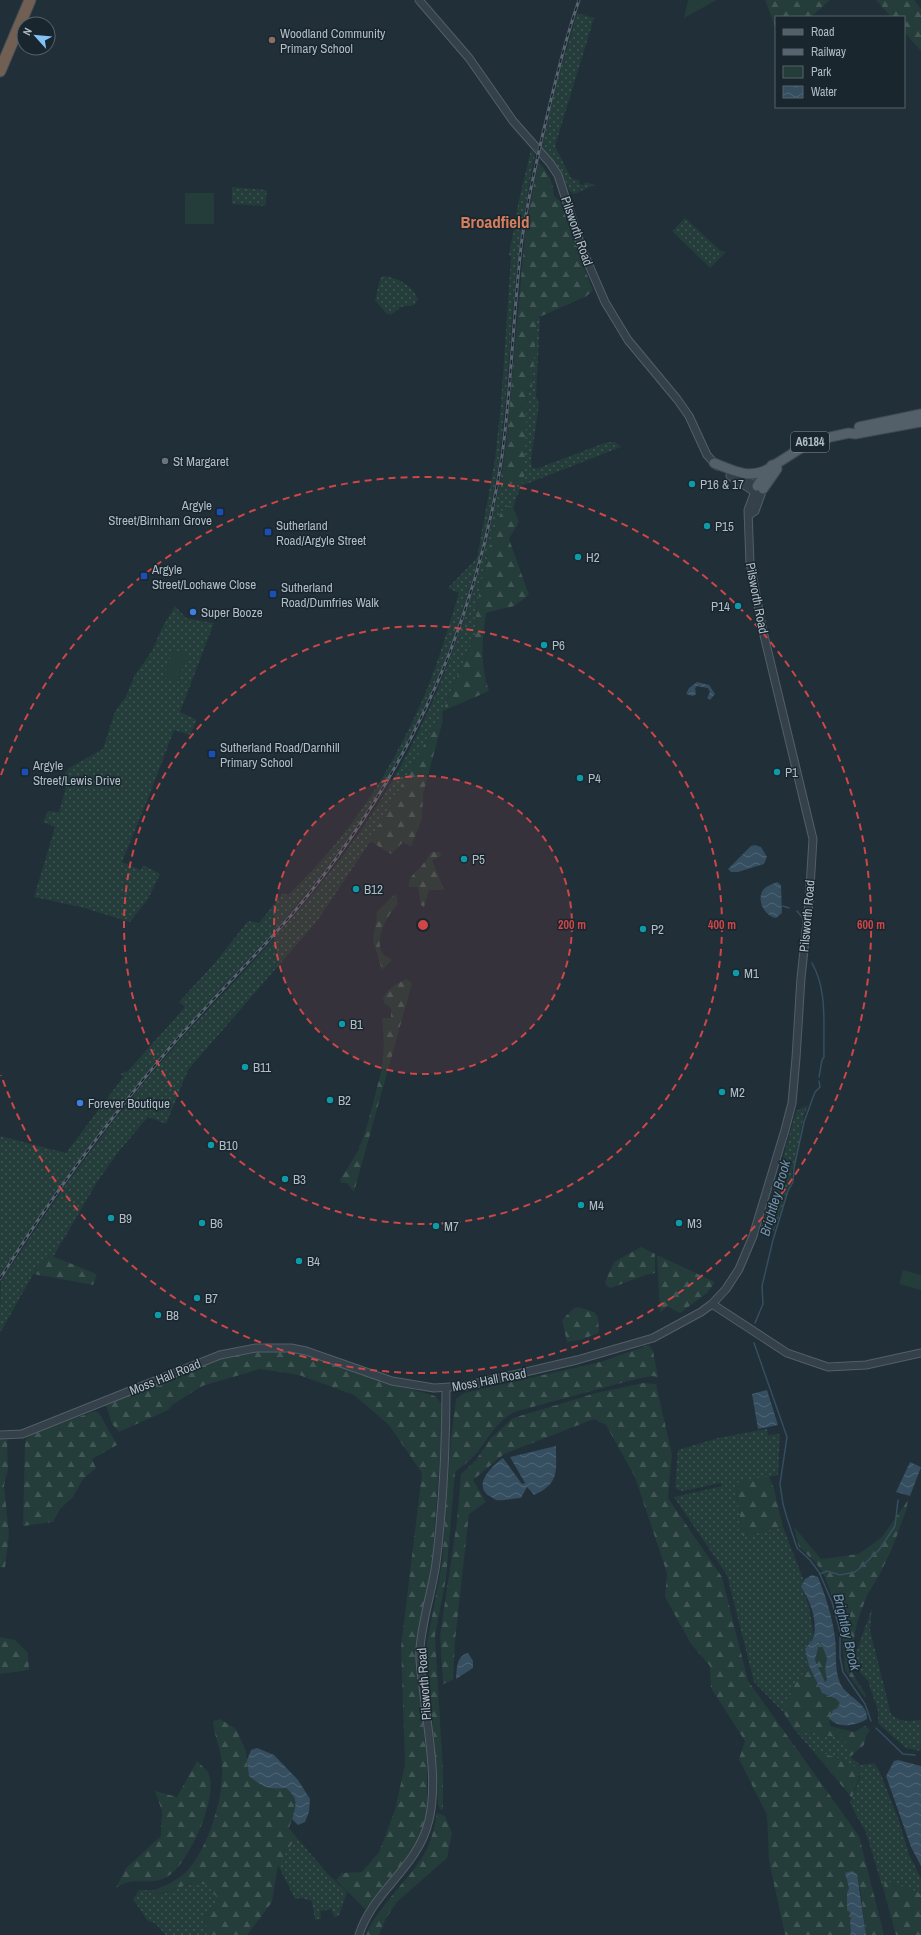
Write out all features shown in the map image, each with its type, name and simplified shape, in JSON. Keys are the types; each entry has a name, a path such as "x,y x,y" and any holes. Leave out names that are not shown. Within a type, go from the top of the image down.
{"highway":[{"path":"0,71 30,0"}],"main road":[{"name":"A6184","path":"759,490 772,466 812,441 849,432 853,428 921,414"},
{"name":"A6184","path":"849,432 855,434 921,422"},
{"path":"714,463 747,474 757,474 772,466"}],"street":[{"name":"Pilsworth Road","path":"418,0 469,58 509,116 534,146 550,162 558,174 582,250 605,302 628,340 678,399 689,416 705,451 714,463 759,490 748,510 750,516 748,532 750,563 762,627 813,839 792,1103 786,1130 747,1251 739,1269 726,1289 712,1304"},
{"path":"712,1304 787,1353 828,1367 866,1366 921,1353"},
{"name":"Moss Hall Road","path":"0,1435 22,1434 220,1355 256,1348 291,1348 392,1381 446,1388 465,1386 554,1366 653,1338 689,1320 712,1304"},
{"name":"Pilsworth Road","path":"359,1935 372,1907 415,1855 426,1832 430,1815 432,1794 431,1767 420,1649 436,1564 446,1438 446,1388"}],"green space":[{"path":"688,0 717,0 684,18"},
{"path":"765,0 830,0 812,16 775,16 775,26"},
{"path":"876,0 914,0 921,9 921,51 905,33 905,16 890,16"},
{"path":"577,13 594,18 555,146 571,178 580,181 579,184 584,185 585,182 595,185 574,194 569,191 558,168 541,150 556,85"},
{"path":"531,150 535,154 519,254 502,439 492,501 472,582 447,656 433,689 382,786 343,846 302,899 179,1035 137,1084 56,1191 0,1276 0,1136 66,1153 124,1076 120,1074 128,1071 185,1007 179,1002 214,964 248,921 259,923 283,893 288,895 316,866 348,828 374,791 407,734 435,669 459,593 448,588 477,558 495,459 501,404 511,257 509,255 519,200"},
{"path":"538,162 549,177 553,187 554,196 560,201 593,291 585,297 537,318 532,387 527,393 524,482 510,484 509,486 500,484 506,445 525,234"},
{"path":"232,187 267,190 265,206 232,204"},
{"path":"185,193 214,193 214,224 185,224"},
{"path":"685,218 721,251 726,252 710,268 672,231"},
{"path":"383,276 399,280 413,290 418,300 414,305 401,307 391,315 387,314 375,301 380,279"},
{"path":"537,318 540,318 536,396 539,404 531,460 532,467 536,469 607,442 615,442 621,447 521,486 513,507 508,506 501,512 494,530 480,589 476,615 477,630 442,713 368,845 317,921 188,1070 166,1124 148,1117 119,1151 99,1179 53,1257 36,1269 0,1333 0,1293 2,1280 65,1186 161,1062 313,894 337,864 385,793 408,752 429,709 447,666 463,621 477,576 500,484 509,486 525,432 527,393 532,387"},
{"path":"508,506 513,507 519,522 509,539 529,595 514,606 486,613 483,662 489,691 443,711 477,630 476,615 480,589 494,530 501,512"},
{"path":"175,606 186,618 214,623 180,712 197,720 190,735 174,730 122,862 141,870 143,865 160,874 148,899 130,922 81,907 34,897 55,827 43,822 48,811 59,812 66,787 59,780 69,768 103,749 115,711 125,698 135,675 152,651 162,628"},
{"path":"173,650 188,655 177,683 163,677"},
{"path":"442,713 443,720 423,794 422,818 411,847 403,842 391,854 370,841"},
{"path":"440,852 441,856 432,860 444,890 429,890 424,907 421,905 418,887 409,887 409,883 411,877 425,862 430,853"},
{"path":"394,895 396,895 398,904 386,921 380,943 384,955 392,960 382,970 373,940 377,912"},
{"path":"407,979 412,983 354,1192 347,1183 341,1183 340,1180 358,1151 367,1126 382,1068 384,1043 382,1018 391,1018 391,1008 385,1004 383,999 387,992 396,984"},
{"path":"808,1105 802,1123 797,1155 792,1170 792,1179 774,1231 761,1227 778,1176 796,1111"},
{"path":"641,1247 655,1254 655,1273 645,1275 611,1288 606,1286 605,1282 614,1262"},
{"path":"47,1254 97,1274 93,1285 33,1274"},
{"path":"657,1255 715,1282 707,1293 680,1313 667,1306 660,1313"},
{"path":"903,1270 921,1275 921,1290 899,1284"},
{"path":"578,1307 594,1312 598,1317 599,1333 580,1340 567,1342 562,1320 574,1308"},
{"path":"649,1345 653,1351 658,1377 652,1376 636,1379 514,1412 502,1421 474,1456 455,1472 446,1578 435,1636 443,1772 443,1810 441,1810 438,1805 436,1762 426,1648 442,1563 451,1438 456,1399 464,1393 600,1362"},
{"path":"281,1350 319,1358 370,1377 435,1396 442,1404 443,1417 432,1562 417,1642 417,1661 427,1762 427,1810 423,1830 418,1843 399,1869 365,1909 336,1880 342,1873 362,1872 379,1852 395,1810 405,1765 401,1647 422,1473 389,1425 354,1395 299,1375 260,1369 202,1386 172,1405 168,1410 119,1432 112,1424 106,1405 228,1356 247,1352"},
{"path":"643,1383 656,1384 672,1455 668,1498 722,1577 748,1681 859,1836 884,1935 866,1935 860,1887 845,1878 849,1886 847,1893 853,1913 850,1921 851,1935 785,1935 769,1861 767,1815 739,1759 745,1741 711,1688 710,1666 691,1644 665,1597 667,1573 635,1477 606,1425 594,1419 504,1454 473,1480 486,1502 469,1514 455,1641 453,1680 443,1684 440,1636 457,1521 461,1474 476,1460 491,1438 513,1418 596,1393"},
{"path":"95,1411 99,1413 117,1445 92,1459 96,1468 83,1479 73,1497 60,1509 53,1522 23,1526 25,1440 30,1435"},
{"path":"767,1429 768,1435 780,1434 778,1475 735,1484 743,1536 783,1527 804,1581 801,1587 809,1606 814,1637 805,1649 809,1666 795,1684 783,1712 754,1682 727,1575 674,1497 722,1486 721,1483 683,1491 678,1490 675,1487 678,1450 718,1438"},
{"path":"0,1439 7,1439 8,1470 4,1485 9,1534 5,1568 0,1567"},
{"path":"769,1476 774,1489 783,1527 743,1536 735,1483"},
{"path":"908,1500 906,1511 893,1546 879,1576 867,1595 857,1623 852,1649 851,1671 866,1695 865,1698 845,1670 842,1631 835,1603 824,1575 816,1563 799,1547 794,1527 821,1559 859,1554 882,1537"},
{"path":"872,1608 870,1630 891,1714 901,1720 921,1720 921,1751 906,1748 878,1723 878,1711 868,1681 857,1669 856,1653"},
{"path":"0,1637 15,1640 28,1653 29,1670 0,1674"},
{"path":"820,1641 827,1658 825,1669 827,1681 824,1682 815,1660"},
{"path":"809,1666 822,1693 836,1699 840,1703 839,1707 831,1714 830,1726 854,1732 865,1726 870,1730 866,1736 864,1745 850,1757 845,1739 794,1729 783,1712 795,1684"},
{"path":"220,1719 236,1729 246,1751 249,1776 277,1789 286,1788 294,1797 295,1802 295,1811 289,1828 296,1837 278,1865 272,1902 247,1935 207,1935 204,1917 218,1899 209,1886 196,1882 156,1895 154,1890 179,1878 186,1872 202,1849 209,1834 219,1802 221,1786 221,1757 213,1721"},
{"path":"794,1729 845,1739 850,1757 861,1765 874,1763 879,1770 898,1818 909,1854 921,1879 921,1895 918,1892 884,1881 885,1895 866,1833 850,1803 860,1777 844,1760 812,1750"},
{"path":"812,1750 844,1760 861,1770 852,1798"},
{"path":"197,1761 208,1772 211,1782 210,1796 200,1828 185,1858 168,1876 155,1881 129,1882 116,1888 126,1868 161,1836 162,1811 155,1791 177,1797"},
{"path":"437,1813 445,1816 452,1833 447,1858 397,1902 386,1918 379,1935 366,1935 379,1912 420,1861 427,1849"},
{"path":"296,1837 328,1874 347,1892 339,1916 334,1917 331,1909 320,1911 321,1919 315,1920 312,1901 300,1898 295,1899 278,1865"},
{"path":"884,1880 918,1892 921,1895 921,1935 896,1935 885,1895"},
{"path":"196,1882 209,1886 218,1899 204,1917 207,1935 166,1935 155,1923 148,1921 133,1899 139,1890 154,1890 157,1895"}],"water":[{"path":"697,682 709,685 715,694 710,700 707,698 710,692 708,688 697,686 695,688 696,694 693,696 686,694 689,688"},
{"path":"755,845 761,847 767,857 764,864 738,872 731,872 728,869 751,846"},
{"path":"777,882 781,885 782,913 776,918 772,917 765,911 761,903 761,894 768,886"},
{"path":"767,1390 778,1425 758,1429 752,1394"},
{"path":"556,1446 555,1475 548,1486 534,1495 527,1487 521,1498 496,1500 484,1491 483,1486 486,1475 494,1465 503,1458 522,1484 525,1483 510,1457"},
{"path":"910,1462 921,1467 910,1496 896,1492"},
{"path":"812,1575 818,1577 834,1629 837,1672 840,1683 847,1692 861,1704 867,1713 867,1719 853,1725 837,1724 829,1718 833,1710 839,1707 840,1703 836,1699 822,1693 809,1666 805,1649 812,1641 815,1629 814,1616 810,1604 801,1587 805,1579","holes":["820,1641 827,1658 825,1669 827,1680 825,1682 815,1660"]},
{"path":"468,1653 473,1661 473,1668 456,1679 459,1660"},
{"path":"257,1748 274,1755 298,1780 310,1799 309,1812 305,1822 298,1825 292,1819 295,1810 295,1799 286,1788 275,1789 266,1787 249,1776 247,1760 251,1750"},
{"path":"898,1760 921,1766 921,1866 911,1847 886,1776 894,1761"},
{"path":"852,1871 857,1874 866,1935 851,1935 850,1921 852,1914 847,1910 847,1893 849,1888 845,1873"}],"waterway":[{"name":"Brightley Brook","path":"783,906 789,908"},
{"name":"Brightley Brook","path":"797,911 802,917"},
{"name":"Brightley Brook","path":"812,963 820,985 824,1009 824,1057 822,1060 819,1077"},
{"name":"Brightley Brook","path":"755,1323 763,1304 762,1286 773,1240 788,1191 793,1182 794,1168 804,1122 815,1092 820,1087 819,1081"},
{"name":"Brightley Brook","path":"754,1343 787,1437 780,1484 787,1518 797,1548 810,1560 819,1572 832,1602 840,1631 840,1657 843,1672 865,1704 871,1721"},
{"path":"820,1574 827,1571 840,1575 855,1572 879,1550 895,1526 898,1500"},
{"name":"Brightley Brook","path":"876,1728 903,1754 915,1755"}],"railway":[{"path":"0,1279 39,1219 79,1162 144,1078 214,998 294,912 341,852 362,821 402,755 435,687 450,652 467,604 481,556 493,506 505,429 516,293 524,223 555,84 579,0"}],"place":[{"name":"Woodland Community Primary School","path":"272,40"},
{"name":"St Margaret","path":"165,461"},
{"name":"P16 & 17","path":"692,484"},
{"name":"Argyle Street/Birnham Grove","path":"220,512"},
{"name":"P15","path":"707,526"},
{"name":"Sutherland Road/Argyle Street","path":"268,532"},
{"name":"H2","path":"578,557"},
{"name":"Argyle Street/Lochawe Close","path":"144,576"},
{"name":"Sutherland Road/Dumfries Walk","path":"273,594"},
{"name":"P14","path":"738,606"},
{"name":"Super Booze","path":"193,612"},
{"name":"P6","path":"544,645"},
{"name":"Sutherland Road/Darnhill Primary School","path":"212,754"},
{"name":"Argyle Street/Lewis Drive","path":"25,772"},
{"name":"P1","path":"777,772"},
{"name":"P4","path":"580,778"},
{"name":"P5","path":"464,859"},
{"name":"B12","path":"356,889"},
{"name":"P2","path":"643,929"},
{"name":"M1","path":"736,973"},
{"name":"B1","path":"342,1024"},
{"name":"B11","path":"245,1067"},
{"name":"M2","path":"722,1092"},
{"name":"B2","path":"330,1100"},
{"name":"Forever Boutique","path":"80,1103"},
{"name":"B10","path":"211,1145"},
{"name":"B3","path":"285,1179"},
{"name":"M4","path":"581,1205"},
{"name":"B9","path":"111,1218"},
{"name":"B6","path":"202,1223"},
{"name":"M3","path":"679,1223"},
{"name":"M7","path":"436,1226"},
{"name":"B4","path":"299,1261"},
{"name":"B7","path":"197,1298"},
{"name":"B8","path":"158,1315"}],"district":[{"name":"Broadfield","path":"495,221"}]}
